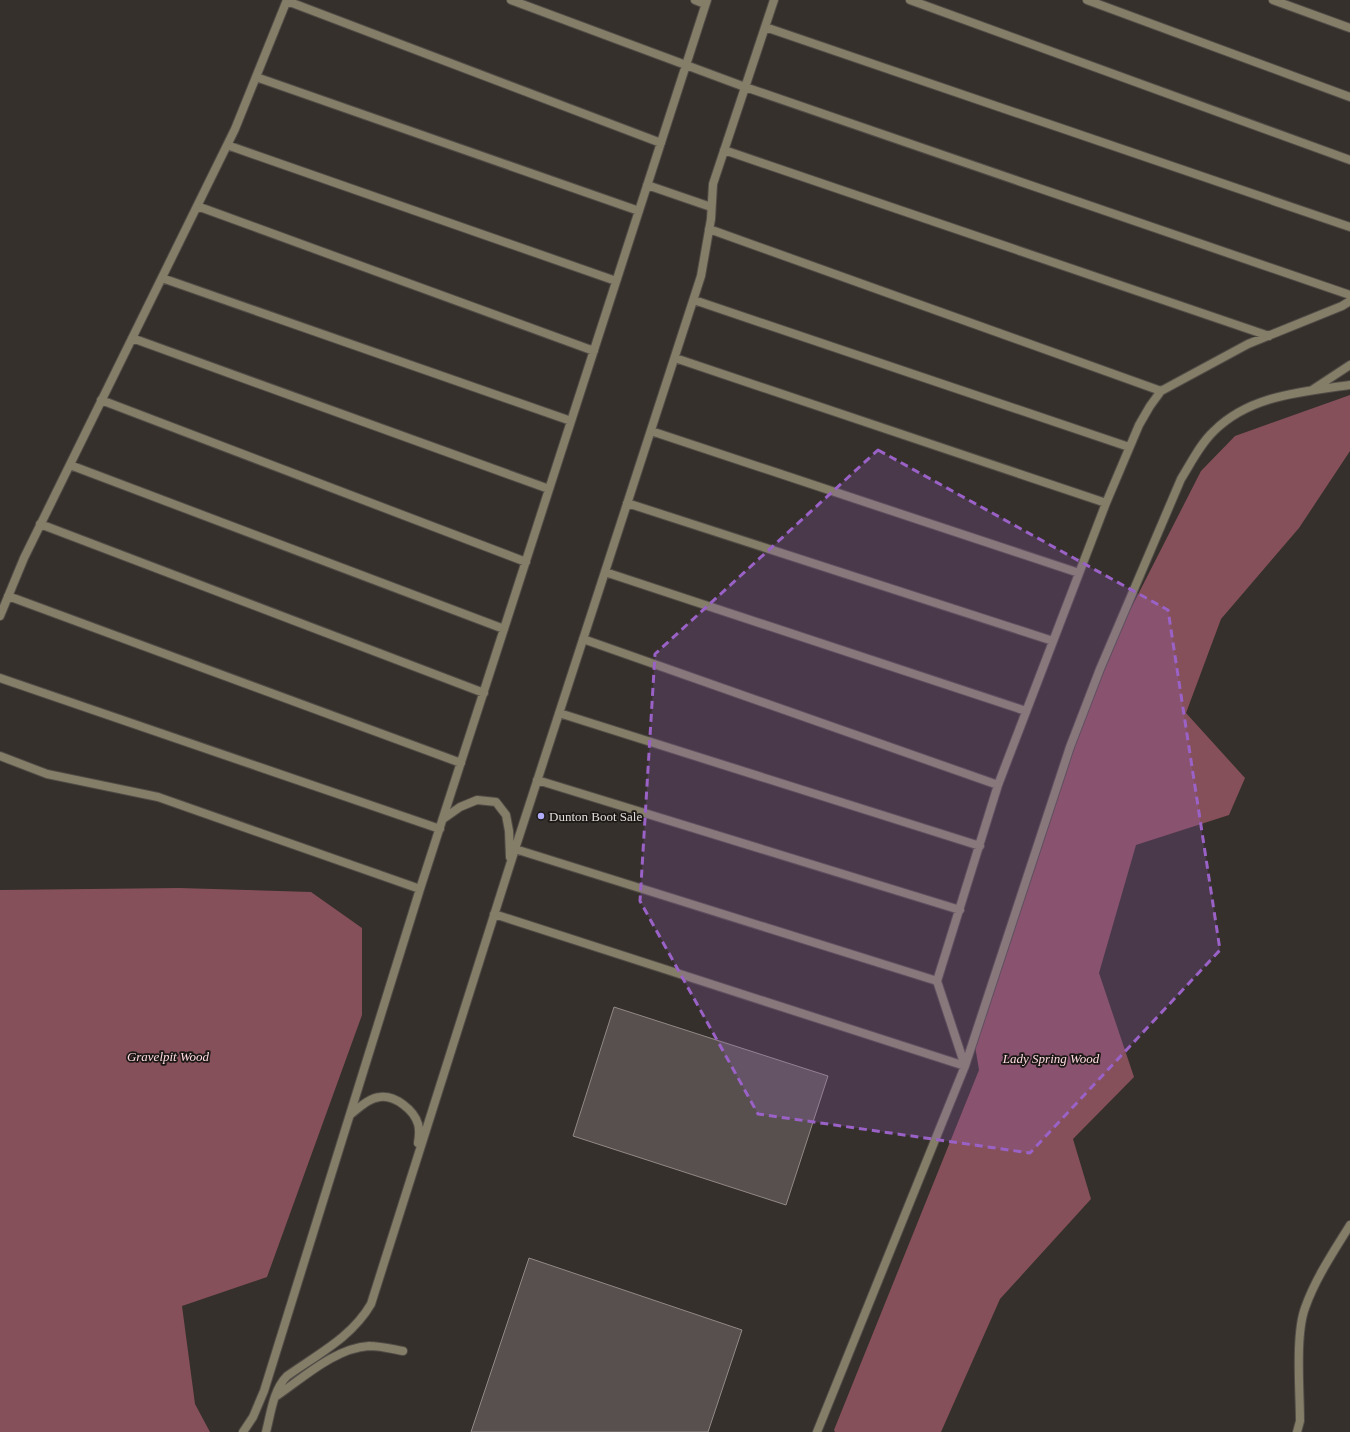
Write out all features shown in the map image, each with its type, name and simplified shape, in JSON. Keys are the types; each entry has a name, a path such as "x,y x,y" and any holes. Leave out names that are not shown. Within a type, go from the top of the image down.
{"lane":[{"path":"511,0 745,87 1350,295"},
{"path":"243,1432 253,1417 264,1391 420,889 462,763 706,2 695,0"},
{"path":"266,1432 275,1397 282,1381 348,1333 359,1322 368,1308 537,780 694,300 701,276 709,229 713,184 774,0"},
{"path":"910,0 1350,160"},
{"path":"1087,0 1350,97"},
{"path":"1273,0 1350,28"},
{"path":"0,616 40,524 227,145 287,1 661,143"},
{"path":"765,27 1350,227"},
{"path":"256,77 639,211"},
{"path":"227,145 616,281"},
{"path":"724,150 1269,336"},
{"path":"647,185 711,207"},
{"path":"197,206 594,351"},
{"path":"709,229 1162,391"},
{"path":"162,278 571,421"},
{"path":"694,300 1129,447"},
{"path":"965,1066 937,981 998,785 1106,503 1129,447 1150,406 1162,391 1248,344 1342,306 1350,301"},
{"path":"132,338 549,489"},
{"path":"675,358 1106,503"},
{"path":"1309,391 1350,365"},
{"path":"817,1432 965,1066 1070,747 1100,669 1181,479 1196,454 1214,431 1233,416 1270,398 1350,385"},
{"path":"101,400 526,562"},
{"path":"651,431 1079,573"},
{"path":"70,465 504,629"},
{"path":"627,503 1053,641"},
{"path":"40,524 484,693"},
{"path":"605,572 1026,711"},
{"path":"8,596 462,763"},
{"path":"583,639 998,785"},
{"path":"0,678 440,829"},
{"path":"559,713 980,846"},
{"path":"0,756 47,774 158,797 420,889"},
{"path":"537,780 960,910"},
{"path":"443,820 460,807 476,800 496,802 506,815 509,831 510,865"},
{"path":"515,849 937,981"},
{"path":"494,914 965,1066"},
{"path":"351,1115 372,1099 380,1097 394,1099 406,1107 419,1125 418,1152"},
{"path":"1297,1432 1300,1421 1300,1336 1304,1309 1330,1258 1350,1225"},
{"path":"275,1397 334,1358 359,1348 370,1346 403,1351"}],"highlighted area":[{"path":"878,450 1168,610 1220,950 1030,1153 758,1114 640,901 655,654"}],"green space":[{"name":"Lady Spring Wood","path":"1350,395 1350,451 1299,528 1221,619 1186,713 1245,778 1229,815 1136,845 1099,973 1134,1077 1073,1139 1091,1199 1000,1299 941,1432 835,1432 834,1430 979,1070 974,1040 1100,669 1201,471 1235,436"},
{"name":"Gravelpit Wood","path":"179,888 311,892 362,928 362,1015 267,1277 182,1306 195,1404 210,1432 0,1432 0,890"}],"building":[{"path":"614,1007 828,1076 786,1205 573,1136"},
{"path":"529,1258 742,1330 708,1432 471,1432"}],"place":[{"name":"Dunton Boot Sale","path":"541,816"}]}
